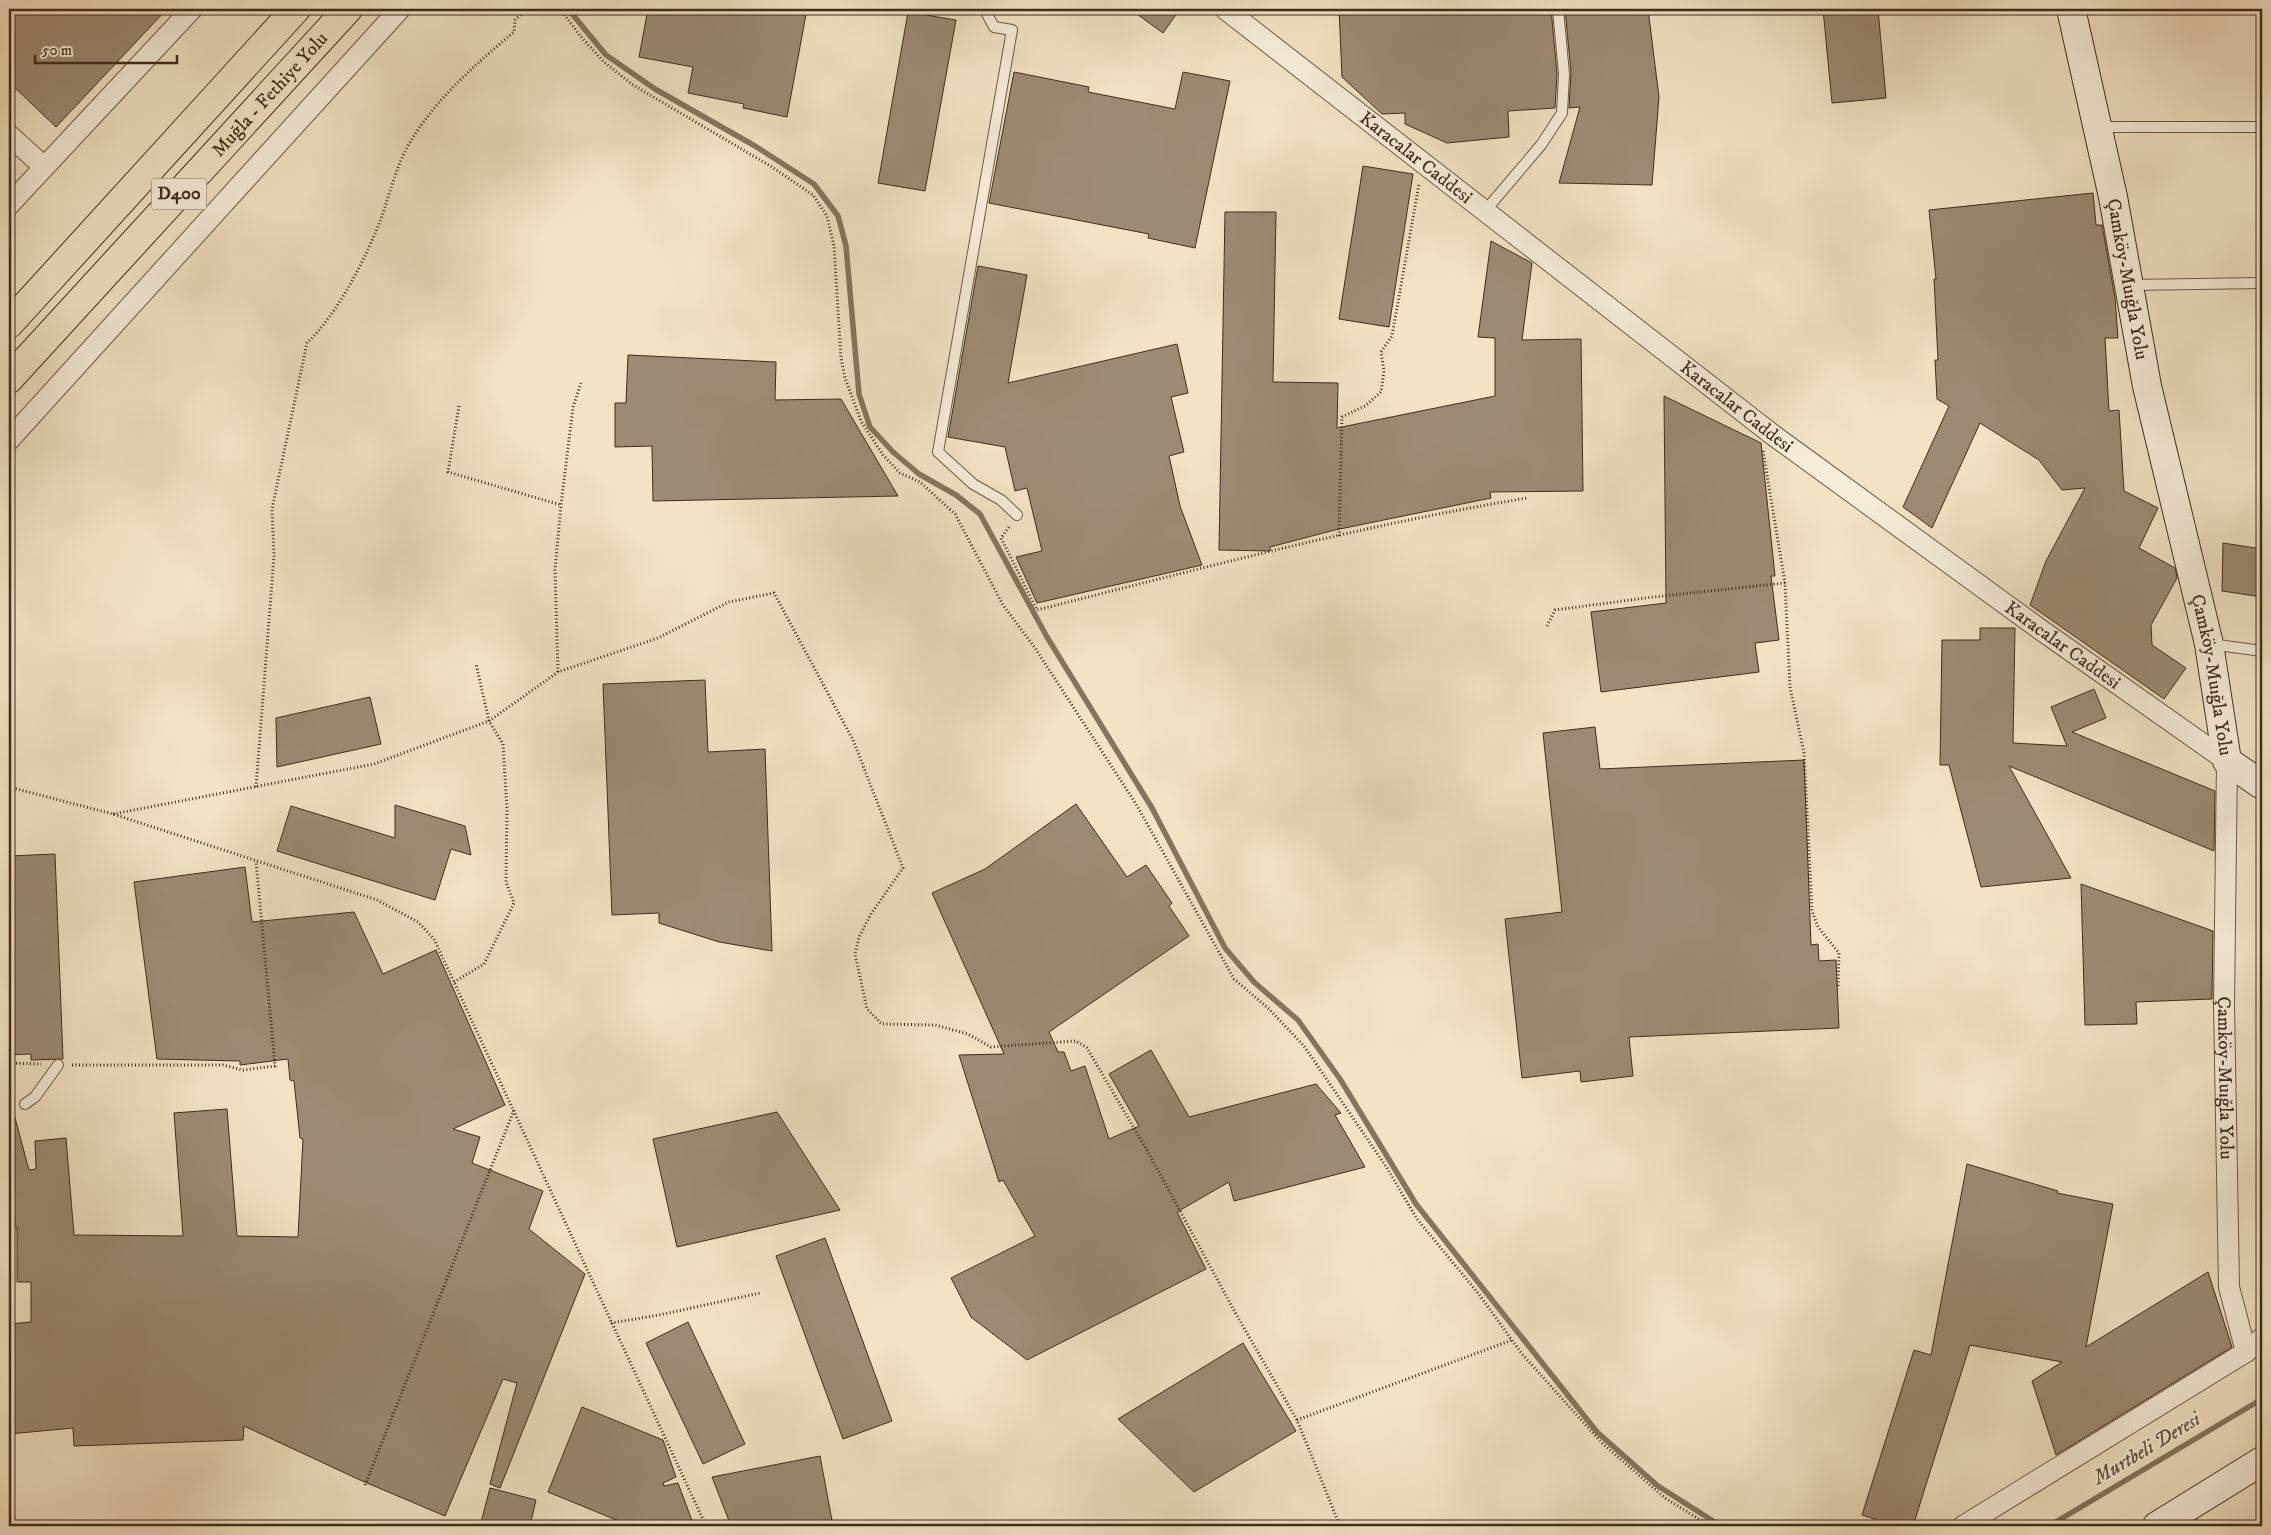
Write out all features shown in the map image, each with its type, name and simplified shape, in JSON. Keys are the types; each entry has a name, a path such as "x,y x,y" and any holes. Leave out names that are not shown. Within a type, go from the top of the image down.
{"highway":[{"name":"Muğla - Fethiye Yolu","path":"9,324 296,9"},
{"name":"Muğla - Fethiye Yolu","path":"9,379 348,9"}],"street":[{"path":"9,205 43,166 192,9"},
{"path":"9,440 400,9"},
{"name":"Karacalar Caddesi","path":"1225,9 1422,164 1759,424 2040,630 2262,785"},
{"name":"Çamköy-Muığla Yolu","path":"2072,9 2129,285 2147,386 2210,644 2227,761 2224,1005 2229,1287 2246,1352"},
{"path":"9,135 43,166"},
{"path":"1963,1526 2246,1352 2262,1338"},
{"path":"2157,1526 2262,1461"}],"lane":[{"path":"989,9 987,14 994,27 1012,30 938,452 973,484 1001,500 1018,515"},
{"path":"1485,211 1535,153 1562,113 1564,74 1558,9"},
{"path":"2097,127 2262,127"},
{"path":"2129,285 2262,283"},
{"path":"2210,644 2262,651"},
{"path":"25,1104 35,1097 58,1065"}],"path":[{"path":"560,9 582,38 604,62 633,85 772,167 813,195 827,216 834,246 841,358 845,378 861,421 889,461 900,473 920,482 955,514 1003,606 1035,648 1136,804 1234,979 1269,1009 1304,1046 1387,1168 1417,1219 1478,1293 1512,1340 1560,1397 1601,1442 1665,1498 1710,1526"},
{"path":"256,787 274,556 272,509 308,343 323,328 343,298 381,217 395,175 412,139 437,106 489,53 514,32 514,20 524,10"},
{"path":"1338,536 1342,417 1365,406 1381,392 1384,371 1381,352 1392,336 1422,164"},
{"path":"558,672 555,570 560,505 573,407 582,384"},
{"path":"459,406 448,472 560,505"},
{"path":"1759,424 1785,583 1790,686 1804,753 1812,911 1818,927 1840,953 1838,987"},
{"path":"1018,515 1002,538 1037,610 1338,536 1475,506 1527,498"},
{"path":"1546,626 1555,610 1643,598 1785,583"},
{"path":"113,814 374,764 489,720 558,672 658,638 728,602 774,592 853,740 903,868 871,914 859,937 855,954 867,1009 882,1024 934,1025 968,1034 991,1047 1076,1041 1087,1048 1148,1152 1236,1314 1297,1420 1340,1526"},
{"path":"454,982 484,964 514,903 506,882 507,809 503,744 489,720 476,664"},
{"path":"9,787 113,814 377,900 418,922 434,938 706,1526"},
{"path":"9,1063 58,1065 223,1065 244,1070 275,1066 256,861"},
{"path":"366,1485 515,1110"},
{"path":"611,1322 659,1315 760,1293"},
{"path":"1297,1420 1512,1340"}],"building":[{"path":"9,9 167,9 56,127 9,82"},
{"path":"648,9 807,9 787,117 743,108 744,104 688,93 693,67 639,57"},
{"path":"1130,9 1180,9 1163,33"},
{"path":"1339,9 1551,9 1557,74 1555,108 1508,111 1509,137 1447,143 1405,124 1405,113 1382,114 1342,77"},
{"path":"1565,9 1648,9 1659,97 1652,185 1559,183 1580,107 1569,108 1571,73"},
{"path":"1823,9 1878,9 1886,98 1832,103"},
{"path":"908,12 956,20 925,191 878,183"},
{"path":"1014,72 1089,87 1088,92 1175,109 1183,72 1230,81 1195,248 1148,238 1149,234 989,203"},
{"path":"1363,166 1413,174 1389,327 1339,319"},
{"path":"2093,193 2096,225 2102,225 2115,298 2118,338 2105,338 2109,411 2119,410 2124,491 2158,508 2139,548 2175,568 2177,578 2151,625 2152,645 2186,668 2164,699 2030,605 2046,561 2085,488 2062,490 2039,460 1980,423 1932,528 1903,507 1949,406 1937,399 1935,360 1938,360 1934,279 1936,279 1929,210"},
{"path":"1225,212 1276,212 1273,382 1338,383 1337,428 1495,396 1495,338 1478,337 1491,241 1532,263 1522,340 1581,339 1583,491 1490,492 1491,498 1335,530 1270,547 1270,551 1219,550"},
{"path":"978,266 1027,275 1008,383 1177,344 1188,393 1171,397 1184,452 1169,456 1180,506 1202,565 1037,603 1016,557 1042,551 1027,488 1015,491 1005,447 948,437"},
{"path":"628,355 776,362 775,400 841,399 898,496 653,501 652,446 615,447 615,403 626,403"},
{"path":"1664,396 1761,443 1775,576 1771,576 1779,640 1755,643 1759,672 1601,692 1591,612 1666,603"},
{"path":"2223,543 2262,549 2262,597 2222,591"},
{"path":"1980,628 2015,628 2013,743 2067,746 2051,707 2094,689 2106,718 2072,732 2215,791 2214,851 2009,766 2071,878 1981,887 1949,765 1940,765 1942,640 1980,640"},
{"path":"705,680 708,752 765,749 772,951 719,942 659,923 659,913 612,915 603,684"},
{"path":"370,697 381,744 277,767 276,718"},
{"path":"1595,727 1600,769 1804,760 1811,945 1818,944 1819,961 1836,960 1839,1028 1629,1037 1633,1076 1581,1082 1580,1071 1522,1078 1505,919 1562,912 1543,733"},
{"path":"1076,804 1127,877 1146,865 1172,903 1169,906 1189,936 1049,1032 1058,1052 1064,1052 1071,1071 1085,1066 1109,1139 1139,1126 1109,1074 1151,1050 1189,1117 1316,1084 1341,1113 1335,1115 1365,1167 1234,1201 1229,1182 1177,1212 1206,1269 1027,1360 971,1317 951,1278 1035,1236 1003,1180 999,1182 959,1055 1004,1054 932,893 985,869"},
{"path":"395,805 465,826 471,855 451,849 435,900 277,851 291,806 395,838"},
{"path":"55,854 63,1059 31,1060 31,1054 9,1055 9,856"},
{"path":"245,867 252,922 354,912 383,974 436,950 505,1105 453,1129 480,1137 472,1163 543,1191 529,1229 585,1274 500,1488 490,1484 517,1383 503,1379 445,1516 360,1480 244,1426 243,1440 74,1446 73,1428 9,1434 9,1324 31,1322 31,1282 17,1282 17,1227 9,1227 9,1115 14,1114 29,1170 36,1169 35,1141 66,1138 74,1235 183,1236 174,1113 227,1109 237,1236 298,1237 303,1139 300,1138 294,1081 290,1080 288,1059 240,1065 240,1061 157,1059 134,882"},
{"path":"2081,884 2213,931 2212,999 2136,1002 2137,1024 2085,1025"},
{"path":"777,1112 840,1210 677,1247 653,1139"},
{"path":"1967,1164 2058,1191 2057,1193 2113,1204 2086,1347 2208,1272 2232,1347 2056,1455 2032,1381 2062,1362 1970,1345 1913,1526 1896,1526 1862,1515 1914,1350 1931,1355"},
{"path":"825,1238 892,1421 843,1439 776,1256"},
{"path":"688,1322 745,1444 703,1464 646,1343"},
{"path":"1243,1343 1296,1431 1194,1492 1118,1419"},
{"path":"582,1407 663,1440 676,1477 663,1483 664,1486 678,1483 694,1526 631,1526 548,1492"},
{"path":"820,1456 833,1526 731,1526 712,1477"},
{"path":"490,1488 536,1500 530,1526 480,1526"}],"waterway":[{"path":"568,9 606,55 655,89 755,146 814,184 838,216 846,246 859,394 870,427 893,452 919,474 956,495 980,514 1047,637 1152,808 1225,948 1254,982 1298,1020 1340,1079 1416,1204 1597,1432 1658,1486 1721,1526"},
{"name":"Murtbeli Deresi","path":"2049,1526 2262,1399"}]}
